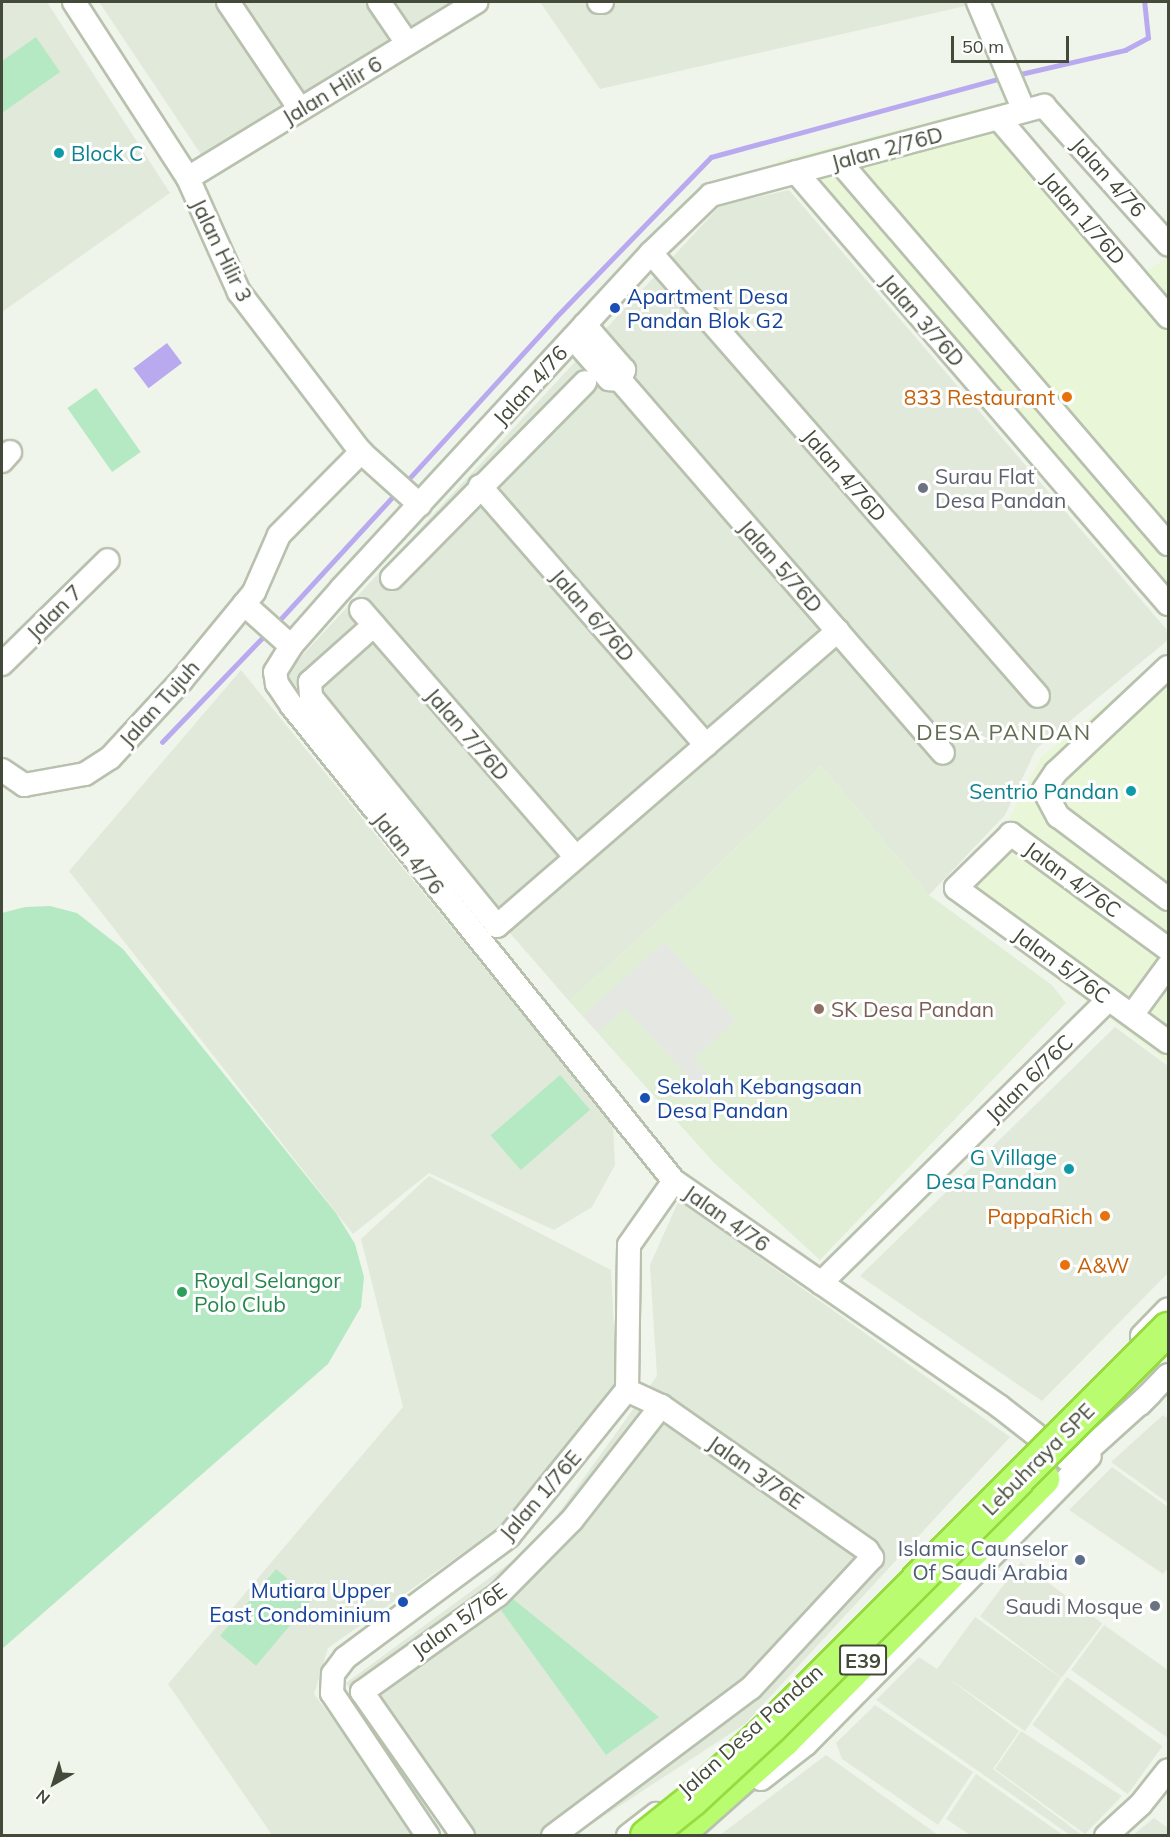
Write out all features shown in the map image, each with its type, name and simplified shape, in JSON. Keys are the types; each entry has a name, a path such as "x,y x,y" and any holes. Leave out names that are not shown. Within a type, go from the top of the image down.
{"highway":[{"name":"Lebuhraya SPE","path":"660,1828 772,1726 1168,1329"},
{"name":"Lebuhraya SPE","path":"660,1828 784,1740 1168,1356"}],"street":[{"name":"Jalan Hilir 3","path":"74,2 188,178 239,292 361,452 414,499"},
{"path":"228,2 300,109"},
{"path":"379,2 407,44"},
{"name":"Jalan Hilir 6","path":"188,178 476,2"},
{"path":"978,2 1024,111"},
{"name":"Jalan 2/76D","path":"722,191 1000,120 1044,106 1050,110"},
{"name":"Jalan 4/76","path":"1050,110 1168,244"},
{"name":"Jalan 1/76D","path":"1000,120 1168,317"},
{"path":"840,160 1168,544"},
{"name":"Jalan 3/76D","path":"796,172 1168,604"},
{"name":"Jalan 4/76","path":"722,191 704,200 651,253 579,331 414,499 284,639 275,672 277,684 292,706 674,1181 1054,1448"},
{"name":"Jalan 4/76D","path":"651,253 1038,696"},
{"name":"Jalan 5/76D","path":"579,331 624,370 620,380 943,753"},
{"path":"392,578 480,486 585,382"},
{"name":"Jalan Tujuh","path":"2,770 24,785 85,774 98,767 251,610 254,592 279,535 361,452"},
{"name":"Jalan 6/76D","path":"480,486 706,745"},
{"name":"Jalan 7","path":"2,664 108,560"},
{"path":"251,610 284,639"},
{"name":"Jalan 7/76D","path":"367,617 576,857 496,926 310,697 310,682 367,617"},
{"path":"576,857 838,631"},
{"path":"1168,667 1056,772 1044,790 1058,816 1168,899"},
{"name":"Jalan 4/76C","path":"956,888 1011,834 1168,950"},
{"name":"Jalan 5/76C","path":"956,888 1168,1042"},
{"path":"1132,1015 1168,966"},
{"name":"Jalan 6/76C","path":"821,1283 1109,999"},
{"path":"627,1390 629,1245 674,1181"},
{"name":"Jalan Desa Pandan","path":"1054,1448 1168,1309"},
{"name":"Jalan Desa Pandan","path":"628,1836 660,1828 776,1711 1054,1448 1168,1334"},
{"name":"Jalan Desa Pandan","path":"687,1836 806,1744 1168,1375"},
{"name":"Jalan 3/76E","path":"553,1836 751,1688 869,1565 872,1558 867,1550 661,1406 627,1390"},
{"name":"Jalan 1/76E","path":"428,1836 332,1693 333,1674 345,1658 509,1536 627,1390"},
{"path":"1054,1448 1078,1459 1150,1394"},
{"name":"Jalan 5/76E","path":"463,1836 362,1694 430,1641 498,1595 551,1542 661,1406"},
{"path":"1015,1532 1063,1477 1054,1448"},
{"path":"1106,1836 1141,1804 1168,1770"}],"shaded area":[{"path":"2,2 47,2 170,193 2,312"},
{"path":"99,2 488,2 216,177"},
{"path":"540,2 983,2 600,89"},
{"path":"1003,102 1143,274 1168,256 1168,619 776,161"},
{"path":"789,190 1168,631 1168,640 1036,749 1005,815 929,895 821,766 685,897 569,1001 285,674 721,205"},
{"path":"167,343 182,363 149,388 133,368"},
{"path":"1168,654 1168,1063 945,895 1007,823 1041,757"},
{"path":"241,670 613,1125 615,1165 592,1207 554,1230 429,1173 353,1234 69,871"},
{"name":"SK Desa Pandan","path":"821,766 929,895 1052,985 1066,1003 820,1260 715,1164 569,1001 685,897"},
{"path":"664,942 736,1020 694,1059 722,1090 710,1100 625,1008 598,1032 583,1016"},
{"name":"G Village Desa Pandan","path":"1115,1027 1168,1066 1168,1273 1042,1401 860,1276"},
{"path":"429,1176 611,1270 617,1387 501,1526 328,1648 314,1694 419,1835 272,1835 168,1684 403,1407 361,1239"},
{"path":"679,1200 1010,1437 745,1724 575,1835 451,1835 346,1683 537,1543 657,1376 650,1265"},
{"path":"1163,1415 1168,1419 1168,1503 1111,1462"},
{"path":"1112,1467 1168,1507 1168,1568 1163,1574 1069,1510"},
{"path":"1021,1562 1102,1623 1062,1678 980,1616"},
{"path":"975,1617 1061,1678 1025,1731 945,1676 1019,1731 993,1769 1082,1835 1070,1835 876,1700 919,1657 937,1669"},
{"path":"1104,1625 1168,1670 1168,1738 1071,1670"},
{"path":"1067,1677 1162,1746 1128,1794 1032,1725"},
{"path":"875,1705 973,1772 938,1825 842,1759 836,1743"},
{"path":"1021,1731 1122,1796 1085,1834 995,1769"},
{"path":"826,1755 938,1835 720,1835"},
{"path":"976,1774 1063,1835 970,1835 946,1819"},
{"path":"1154,1818 1168,1828 1168,1835 1133,1835"}],"green space":[{"path":"36,37 60,72 2,113 2,61"},
{"path":"96,388 141,452 112,472 67,408"},
{"name":"Royal Selangor Polo Club","path":"50,906 77,913 123,949 336,1213 355,1244 364,1277 361,1307 328,1364 2,1649 2,913 25,907"},
{"path":"560,1075 590,1110 521,1170 491,1135"},
{"path":"276,1569 312,1599 256,1666 220,1636"},
{"path":"513,1599 659,1717 606,1755 501,1610"}],"waterway":[{"path":"1016,75 1125,50 1148,38 1144,2"},
{"path":"406,482 555,318 711,157 1002,78"},
{"path":"276,624 396,493"},
{"path":"162,742 266,634"}],"place":[{"name":"Block C","path":"59,153"},
{"name":"Apartment Desa Pandan Blok G2","path":"615,308"},
{"name":"833 Restaurant","path":"1067,397"},
{"name":"Surau Flat Desa Pandan","path":"923,488"},
{"name":"Sentrio Pandan","path":"1131,791"},
{"name":"SK Desa Pandan","path":"819,1009"},
{"name":"Sekolah Kebangsaan Desa Pandan","path":"645,1098"},
{"name":"G Village Desa Pandan","path":"1069,1169"},
{"name":"PappaRich","path":"1105,1216"},
{"name":"A&W","path":"1065,1265"},
{"name":"Royal Selangor Polo Club","path":"182,1292"},
{"name":"Islamic Caunselor Of Saudi Arabia","path":"1080,1560"},
{"name":"Mutiara Upper East Condominium","path":"403,1602"},
{"name":"Saudi Mosque","path":"1155,1606"}],"district":[{"name":"DESA PANDAN","path":"1004,733"}]}
